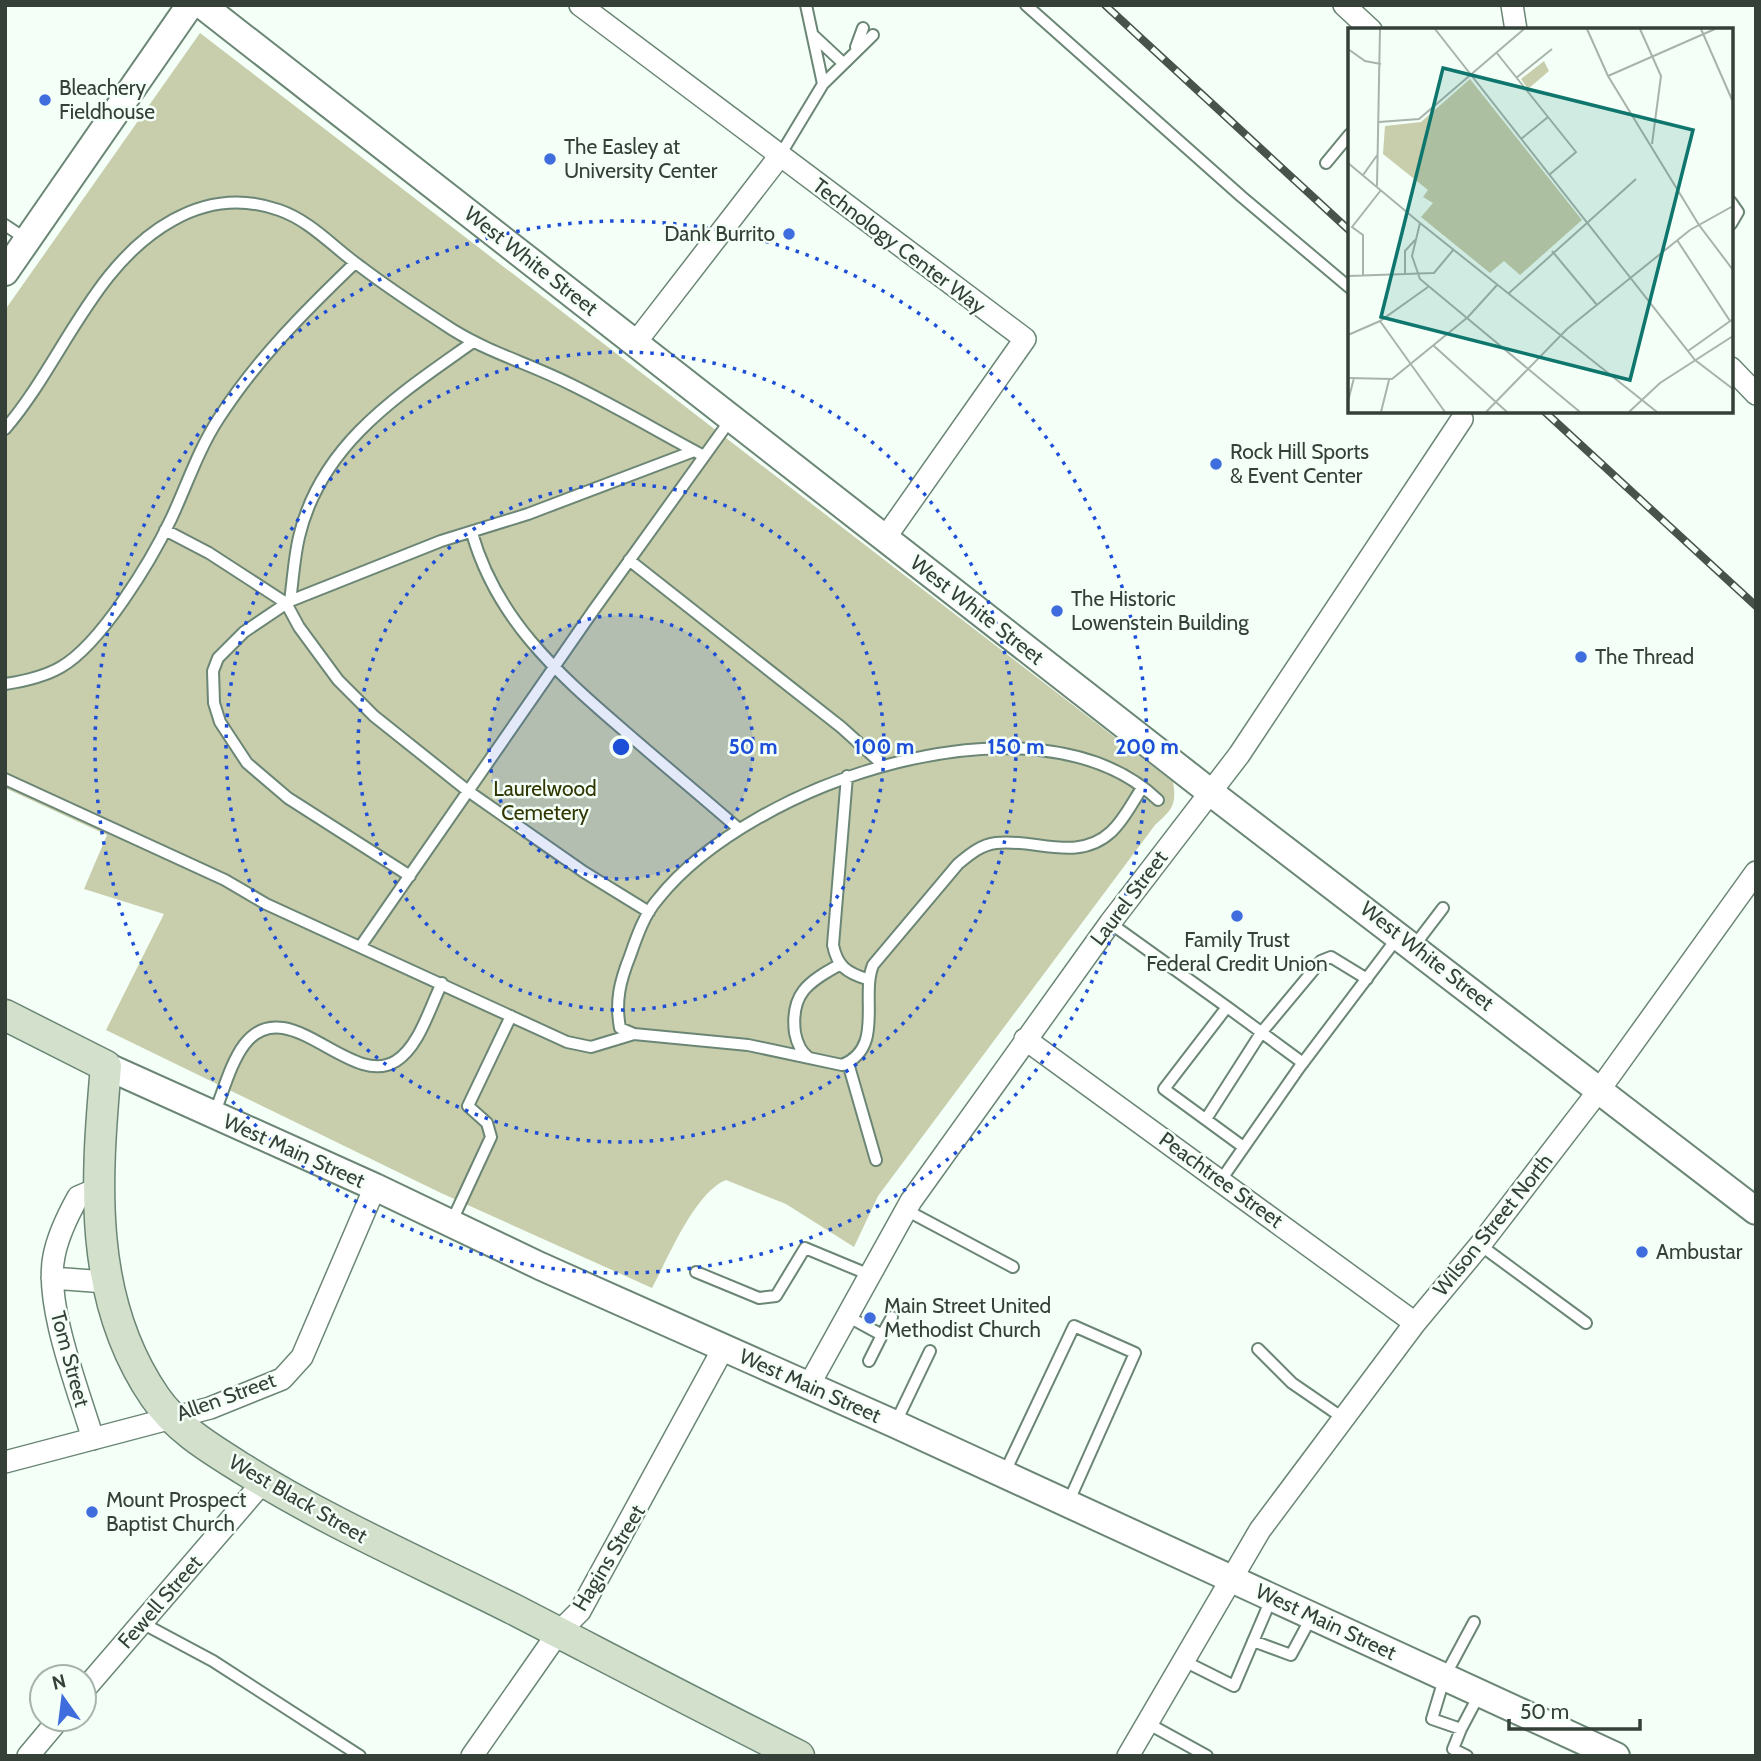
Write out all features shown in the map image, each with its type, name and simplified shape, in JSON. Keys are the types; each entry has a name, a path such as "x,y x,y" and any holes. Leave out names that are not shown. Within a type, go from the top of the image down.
{"main road":[{"name":"West Main Street","path":"6,1018 106,1066"},
{"name":"West Black Street","path":"106,1066 99,1188 106,1282 127,1347 155,1397 172,1418 198,1441 263,1482 357,1533 558,1633 780,1752"}],"street":[{"path":"5,272 190,5"},
{"name":"West White Street","path":"202,5 1210,792 1756,1211"},
{"name":"Technology Center Way","path":"580,5 779,157 1025,339 884,538"},
{"path":"1344,5 1369,28"},
{"path":"1512,5 1516,28"},
{"path":"636,342 779,157"},
{"path":"1733,370 1756,394"},
{"name":"Laurel Street","path":"809,1385 906,1210 1025,1039 1239,755 1462,415"},
{"name":"Wilson Street North","path":"1128,1756 1260,1530 1415,1323 1480,1245 1600,1089 1756,872"},
{"name":"Peachtree Street","path":"1025,1039 1415,1323"},
{"name":"West Main Street","path":"106,1066 1068,1503 1616,1756"},
{"name":"Allen Street","path":"5,1462 210,1408 282,1378 302,1357 374,1187"},
{"name":"Tom Street","path":"93,1439 59,1320 52,1278 57,1244 78,1197 99,1188"},
{"name":"Tom Street","path":"52,1278 106,1282"},
{"name":"Hagins Street","path":"472,1756 558,1633 587,1600 724,1347"},
{"name":"Fewell Street","path":"98,1674 263,1482"},
{"path":"28,1756 47,1733"}],"lane":[{"path":"806,5 823,84"},
{"path":"1026,5 1242,197 1348,286"},
{"path":"779,157 823,84 868,32"},
{"path":"814,36 843,63"},
{"path":"1326,163 1348,136"},
{"path":"5,429 22,410 81,317 119,266 170,221 223,202 245,201 263,205 304,222 355,263 473,342 572,384 698,453"},
{"path":"1733,205 1738,212 1733,221"},
{"path":"5,225 27,240"},
{"path":"5,684 44,676 79,653 112,616 164,530 201,446 237,391 284,332 355,263"},
{"path":"288,602 299,537 306,513 340,450 380,409 473,342"},
{"path":"360,947 629,560 698,453 732,418"},
{"path":"410,876 265,781 247,763 220,722 212,687 218,657 244,632 288,602 442,541 472,533 698,453"},
{"path":"164,530 209,553 288,602 318,654 356,700 468,791 592,877 649,912"},
{"path":"472,533 481,564 502,605 525,638 553,668 738,829"},
{"path":"629,560 841,727 882,764"},
{"path":"1142,788 1119,824 1093,844 1059,849 996,843 973,852 941,882 884,949 867,979 870,1007 867,1037 861,1049 848,1063 842,1065 748,1045 634,1034 620,1028 617,1008 619,989 638,932 649,912 678,875 738,829 847,776 882,764 953,751 1058,754 1099,763 1142,788 1158,800"},
{"path":"847,776 832,934 839,965 852,974 867,979"},
{"path":"5,779 360,947 580,1046 602,1045 634,1034"},
{"path":"1220,1180 1242,1146 1367,979 1443,908"},
{"path":"1110,923 1303,1063"},
{"path":"1206,1119 1261,1033 1321,961 1331,957 1367,979"},
{"path":"810,1059 803,1054 796,1041 795,1006 811,981 839,965"},
{"path":"214,1115 243,1046 258,1032 277,1027 295,1031 359,1064 395,1062 409,1048 442,983"},
{"path":"1227,1007 1164,1089 1242,1146"},
{"path":"451,1223 491,1137 487,1123 468,1106 511,1016"},
{"path":"848,1063 876,1160"},
{"path":"906,1210 1013,1267"},
{"path":"1480,1245 1586,1323"},
{"path":"696,1272 759,1298 776,1296 806,1248 870,1275"},
{"path":"847,1316 882,1335"},
{"path":"869,1362 892,1317"},
{"path":"1004,1474 1074,1326 1135,1353 1068,1503"},
{"path":"1258,1349 1292,1383 1343,1418"},
{"path":"895,1424 930,1351"},
{"path":"1182,1660 1234,1686 1272,1597"},
{"path":"1253,1641 1291,1655 1312,1615"},
{"path":"1461,1729 1432,1719 1445,1676 1474,1622"},
{"path":"142,1623 213,1661 360,1756"},
{"path":"1467,1756 1452,1749 1480,1693"},
{"path":"1147,1723 1207,1756"}],"green space":[{"name":"Laurelwood Cemetery","path":"200,33 1173,782 1174,802 1169,811 1155,825 878,1196 854,1247 786,1204 726,1180 715,1187 693,1212 652,1288 441,1193 106,1030 164,914 84,889 107,835 5,788 5,310"}],"railway":[{"path":"1105,5 1348,229"},
{"path":"1546,413 1756,606"}],"place":[{"name":"Bleachery Fieldhouse","path":"45,100"},
{"name":"The Easley at University Center","path":"550,159"},
{"name":"Dank Burrito","path":"789,234"},
{"name":"Rock Hill Sports & Event Center","path":"1216,464"},
{"name":"The Historic Lowenstein Building","path":"1057,611"},
{"name":"The Thread","path":"1581,657"},
{"name":"Family Trust Federal Credit Union","path":"1237,916"},
{"name":"Ambustar","path":"1642,1252"},
{"name":"Main Street United Methodist Church","path":"870,1318"},
{"name":"Mount Prospect Baptist Church","path":"92,1512"}]}
